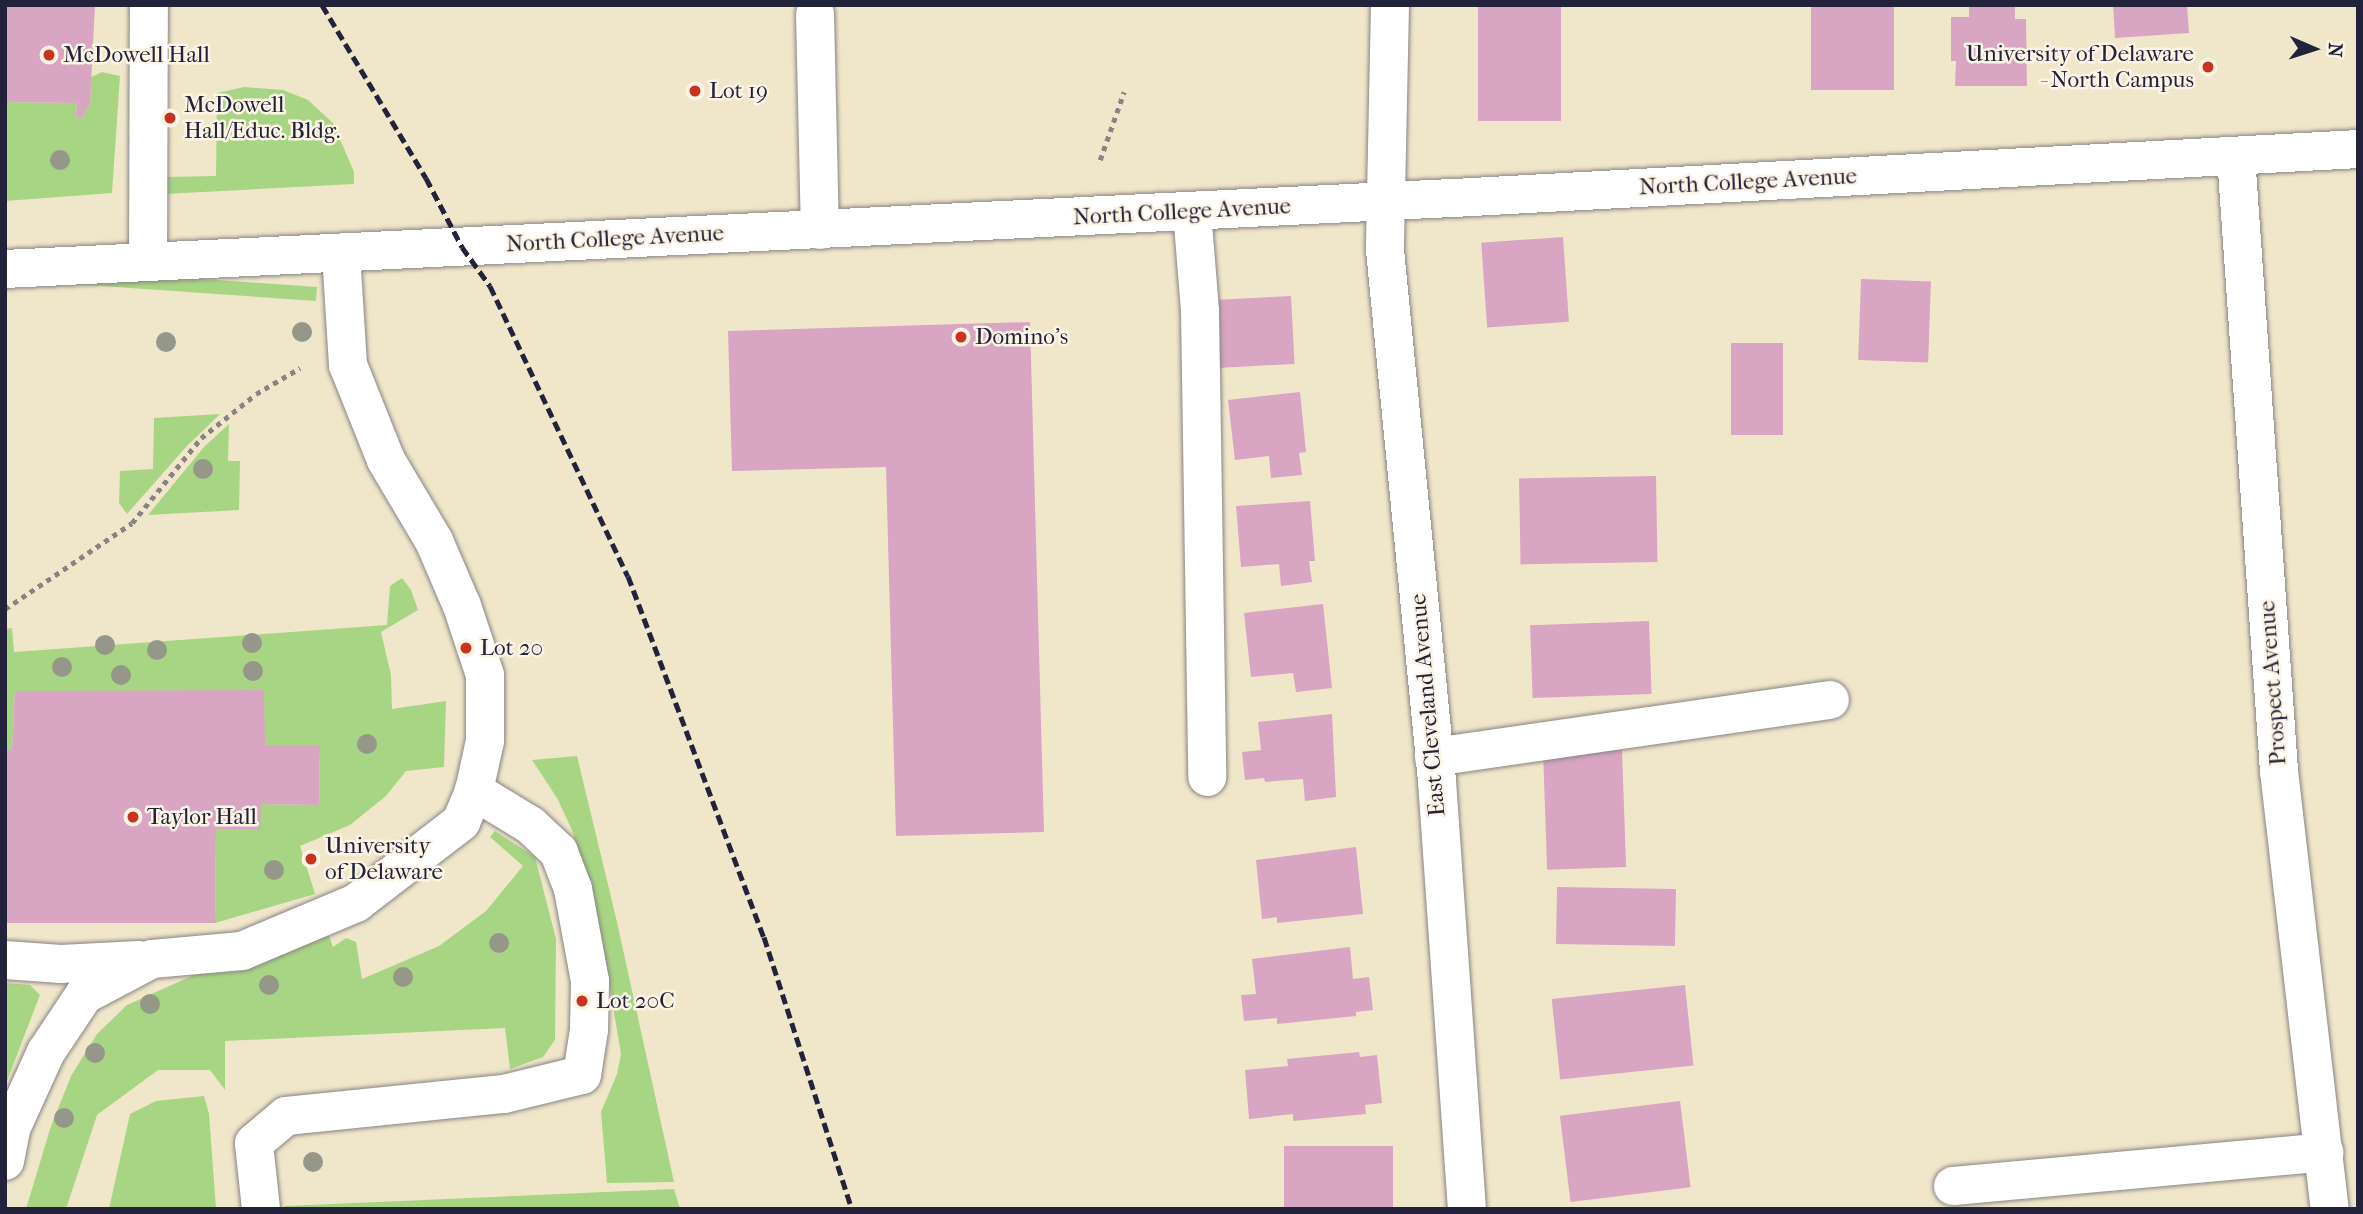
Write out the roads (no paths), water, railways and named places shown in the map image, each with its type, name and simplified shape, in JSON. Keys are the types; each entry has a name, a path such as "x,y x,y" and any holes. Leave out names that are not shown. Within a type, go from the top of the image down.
{"street":[{"path":"148,262 149,5"},
{"name":"East Cleveland Avenue","path":"1391,5 1384,201 1391,321 1434,757 1467,1209"},
{"path":"815,14 820,230"},
{"name":"North College Avenue","path":"5,270 2358,149"},
{"name":"Prospect Avenue","path":"2236,156 2279,771 2330,1209"},
{"path":"1192,211 1200,311 1208,777"},
{"path":"5,960 61,964 242,951 356,904 461,822 474,791 485,741 485,675 462,606 433,541 386,460 348,365 341,253"},
{"path":"1434,757 1830,700"},
{"path":"261,1209 254,1143 286,1116 504,1094 582,1075 589,1030 590,981 573,889 559,852 530,825 474,791"},
{"path":"5,1161 11,1129 46,1052 84,995 152,959"},
{"path":"1953,1186 2324,1152"}],"railway":[{"path":"322,5 426,178 462,247 490,286 628,576 764,937 852,1209"}],"place":[{"name":"McDowell Hall","path":"49,55"},
{"name":"University of Delaware - North Campus","path":"2208,67"},
{"name":"Lot 19","path":"695,91"},
{"name":"McDowell Hall/Educ. Bldg.","path":"170,118"},
{"name":"Domino's","path":"961,337"},
{"name":"Lot 20","path":"466,648"},
{"name":"Taylor Hall","path":"133,817"},
{"name":"University of Delaware","path":"311,859"},
{"name":"Lot 20C","path":"582,1001"}]}
